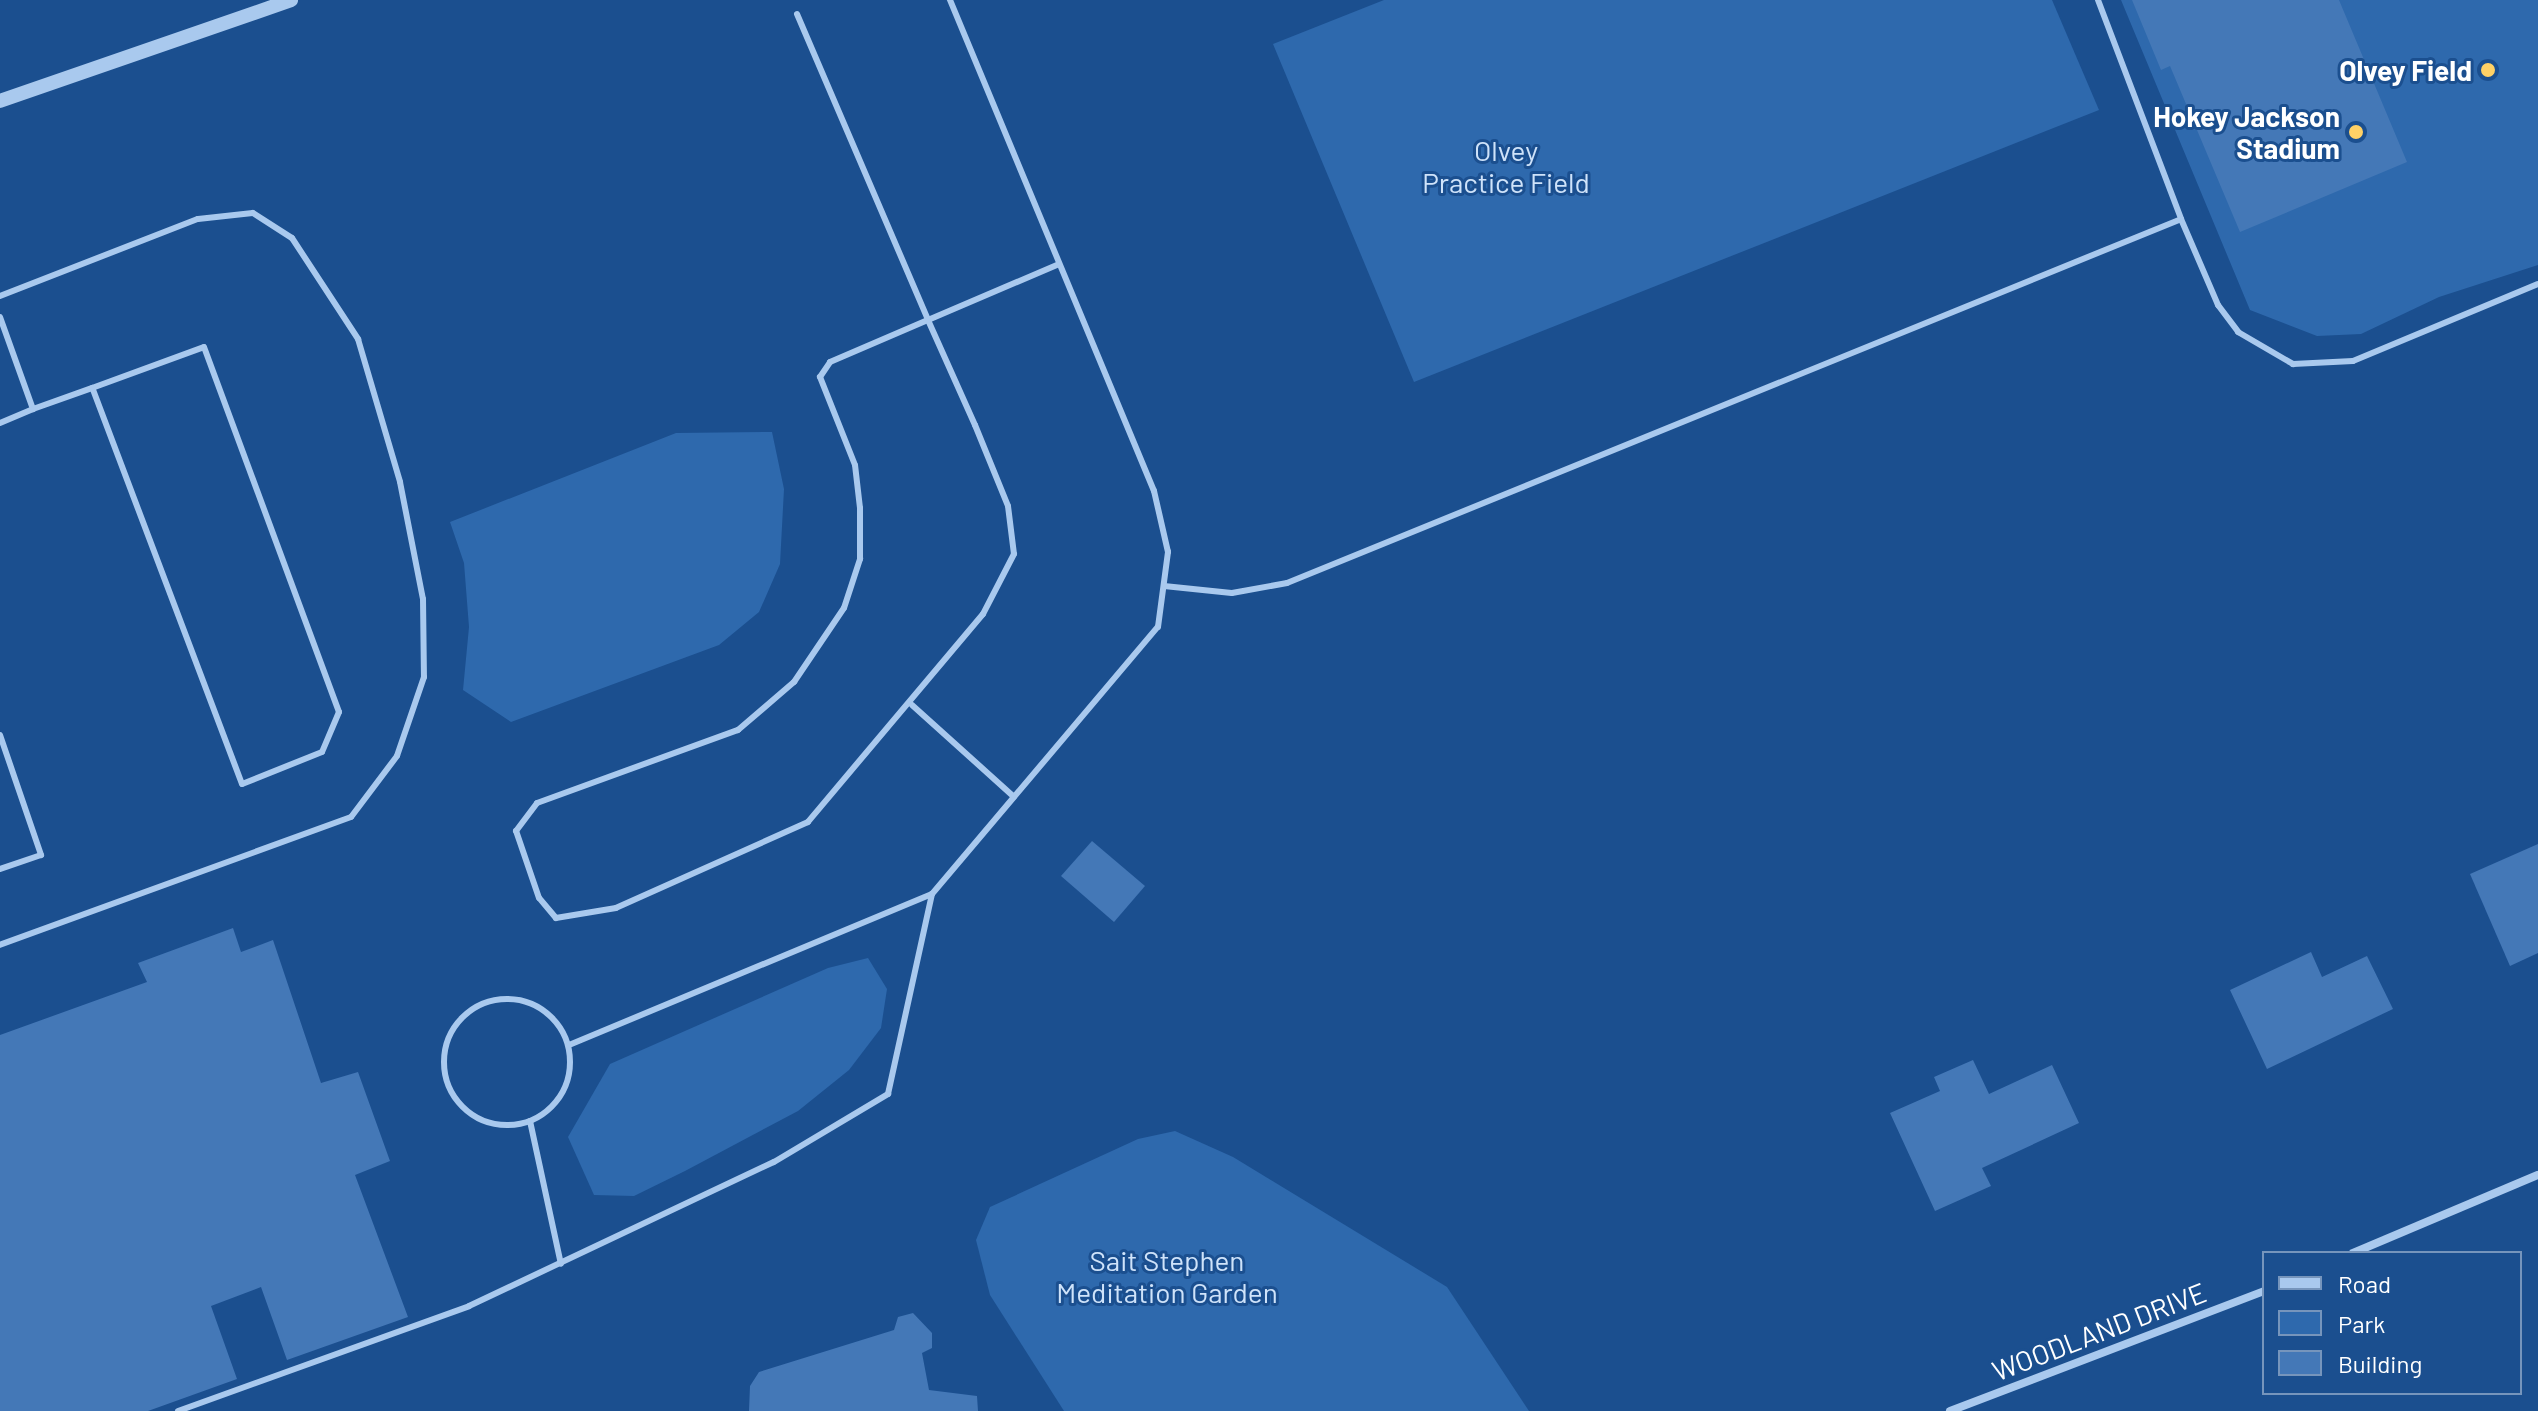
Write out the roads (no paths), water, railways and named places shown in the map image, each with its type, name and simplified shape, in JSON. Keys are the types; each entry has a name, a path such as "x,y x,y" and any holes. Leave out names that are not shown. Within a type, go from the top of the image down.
{"street":[{"path":"0,101 291,0"},
{"path":"2358,1251 2538,1175"},
{"name":"WOODLAND DRIVE","path":"1950,1411 2262,1292"}],"lane":[{"path":"569,1045 932,894 1158,627 1168,552 1154,491 950,0"},
{"path":"2098,0 2181,219 2218,305 2238,332 2293,364 2353,361 2538,284"},
{"path":"797,14 928,320 1008,506 1014,554 983,614 912,705 808,822 781,838 616,908 556,918 539,898 516,831 537,803 738,730 794,682 822,645 860,559 860,508 855,465 820,377 830,362 928,320 1059,264"},
{"path":"0,296 198,219 253,213 292,238 358,339 417,569 424,677 397,756 351,817 0,945"},
{"path":"1164,586 1232,593 1287,583 2181,219"},
{"path":"0,317 33,409"},
{"path":"0,423 33,409 204,347 339,712 322,752 242,784 92,388"},
{"path":"912,705 1014,797"},
{"path":"0,735 41,855 0,869"},
{"path":"178,1411 469,1306 774,1162 888,1094 932,894"},
{"path":"520,999 551,1015 569,1045 570,1075 556,1103 530,1121 505,1126 461,1105 445,1071 449,1035 486,1001 520,999"},
{"path":"530,1121 561,1264"}],"place":[{"name":"Olvey Field","path":"2488,70"},
{"name":"Hokey Jackson Stadium","path":"2356,132"}],"park label":[{"name":"Olvey Practice Field","path":"1506,166"},
{"name":"Sait Stephen Meditation Garden","path":"1167,1276"}]}
